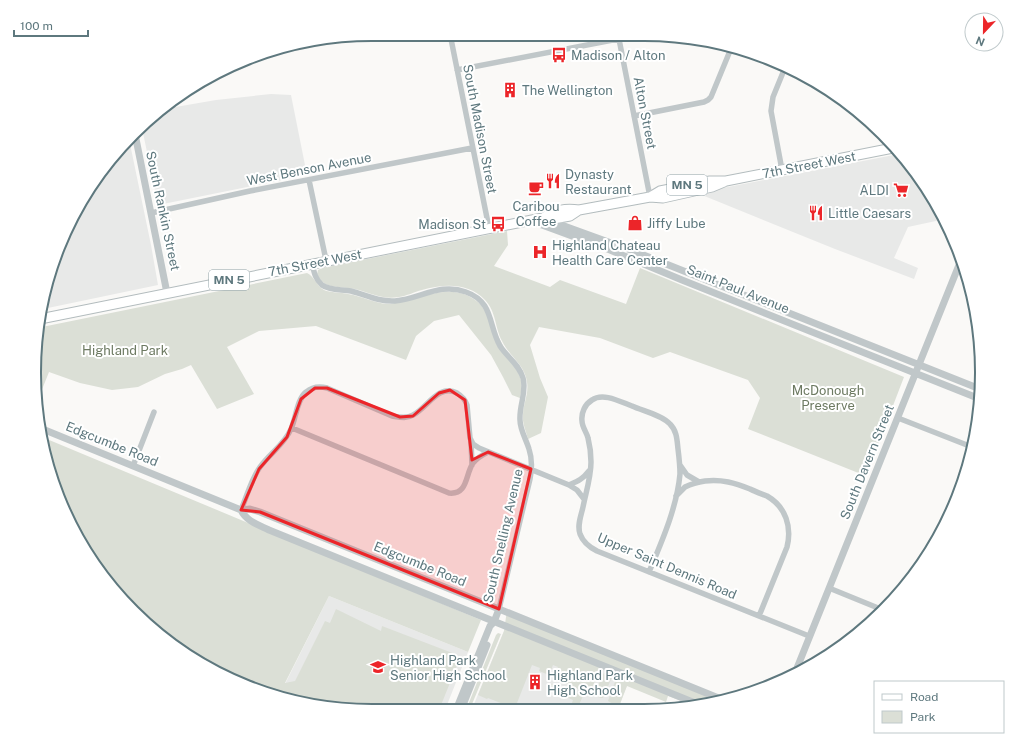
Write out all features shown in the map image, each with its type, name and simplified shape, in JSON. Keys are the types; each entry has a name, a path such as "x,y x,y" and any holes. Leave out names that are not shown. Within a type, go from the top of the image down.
{"main road":[{"name":"7th Street West","path":"46,318 489,228 543,218 554,219 570,216 579,210 650,196 660,191 710,181 726,181 888,149"}],"street":[{"name":"South Madison Street","path":"451,41 489,228"},
{"path":"457,70 594,41"},
{"name":"Alton Street","path":"619,41 650,196"},
{"path":"634,116 708,100 711,97 729,52"},
{"path":"782,170 771,111 771,103 783,72"},
{"name":"South Rankin Street","path":"136,140 167,292"},
{"name":"West Benson Avenue","path":"151,213 250,191 472,148"},
{"path":"309,180 326,260"},
{"name":"Saint Paul Avenue","path":"532,220 556,223 636,252 974,387"},
{"name":"Saint Paul Avenue","path":"532,220 542,226 610,250 974,396"},
{"name":"South Snelling Avenue","path":"312,263 316,279 323,286 358,293 382,301 395,301 429,292 452,289 468,292 481,301 490,314 495,334 500,344 519,368 523,376 524,389 520,424 530,454 530,479 499,609 494,622 494,628 463,704"},
{"name":"South Davern Street","path":"797,666 958,268"},
{"path":"241,510 259,469 279,447 292,428 301,399 306,392 320,387 327,388 392,416 400,417 413,416 422,410 439,393 447,390 462,396 467,404 472,465"},
{"name":"Upper Saint Dennis Road","path":"680,465 677,436 669,422 661,417 611,398 602,397 593,399 589,402 585,406 582,421 590,446 591,469 579,529 586,544 596,551 810,636"},
{"path":"133,466 154,412"},
{"path":"898,418 967,445"},
{"path":"292,428 449,493 454,493 463,488 476,459 488,452"},
{"name":"Edgcumbe Road","path":"46,430 241,510 250,509 260,512 715,696"},
{"path":"470,438 473,444 479,448 569,485 577,490 584,499"},
{"path":"680,465 687,475 699,482"},
{"path":"649,572 666,531 676,496 680,465"},
{"path":"569,485 580,480 591,469"},
{"path":"676,496 684,488 691,484 713,480 730,482 764,495 777,503 782,509 787,518 789,532 787,547 759,616"},
{"name":"Edgcumbe Road","path":"241,510 243,515 269,530 689,701"},
{"path":"829,588 877,608"},
{"name":"South Snelling Avenue","path":"458,704 490,626 494,622"}],"highlighted area":[{"path":"315,388 327,388 400,417 413,416 439,393 450,390 465,400 472,460 488,452 531,469 499,609 260,512 241,510 259,469 287,437 301,399"}],"shaded area":[{"path":"271,94 291,95 307,175 158,205 143,133 175,107 216,100"},
{"path":"130,146 151,245 158,285 47,308 59,266 75,226 97,188"},
{"path":"894,155 919,188 938,220 908,227 894,258 918,268 914,279 835,249 697,193"},
{"name":"Highland Park Senior High School","path":"329,596 468,652 447,704 372,704 329,701 308,698 282,691"},
{"name":"Highland Park Senior High School","path":"506,630 629,680 620,704 474,704 504,631"}],"green space":[{"name":"McDonough Preserve","path":"507,231 508,245 494,266 550,287 560,280 626,304 640,268 904,377 866,476 748,429 760,398 748,380 670,352 653,358 600,338 539,327 530,345 540,378 548,397 541,433 528,439 523,418 527,391 526,376 502,341 489,304 478,294 463,287 438,286 402,296 387,298 355,289 328,285 321,281 317,274 318,270 322,268"},
{"name":"Highland Park","path":"307,273 324,290 329,292 345,293 384,304 392,304 437,293 456,292 465,294 482,306 519,374 522,385 520,398 512,395 491,355 459,315 434,321 416,336 406,360 316,326 259,331 227,347 254,394 217,409 191,365 165,374 138,387 112,390 80,383 49,372 42,390 41,372 44,327"},
{"path":"48,439 481,620 468,652 329,596 285,683 295,681 325,621 330,623 336,609 381,631 382,626 455,654 458,663 441,704 372,704 329,701 287,693 246,679 207,660 188,648 154,622 123,591 97,557 85,538 66,499 52,458"},
{"path":"507,610 719,695 683,701 668,696 666,702 627,686 620,704 613,704 608,701 616,679 620,676 611,673 612,677 603,698 601,698 595,696 595,693 603,674 607,671 598,668 599,671 591,691 587,693 555,679 554,676 558,667 553,665 549,675 539,671 540,668 532,665 517,703 520,704 503,704 478,695 504,631"},
{"path":"498,633 501,634 472,704 468,704"},
{"path":"550,684 553,684 583,696 579,704 572,704 573,700 548,689"}],"place":[{"name":"Madison / Alton","path":"559,55"},
{"name":"The Wellington","path":"510,90"},
{"name":"Dynasty Restaurant","path":"553,181"},
{"name":"Caribou Coffee","path":"536,188"},
{"name":"ALDI","path":"901,190"},
{"name":"Little Caesars","path":"816,213"},
{"name":"Jiffy Lube","path":"635,223"},
{"name":"Madison St","path":"498,224"},
{"name":"Highland Chateau Health Care Center","path":"540,252"},
{"name":"Highland Park Senior High School","path":"378,667"},
{"name":"Highland Park High School","path":"535,682"}]}
